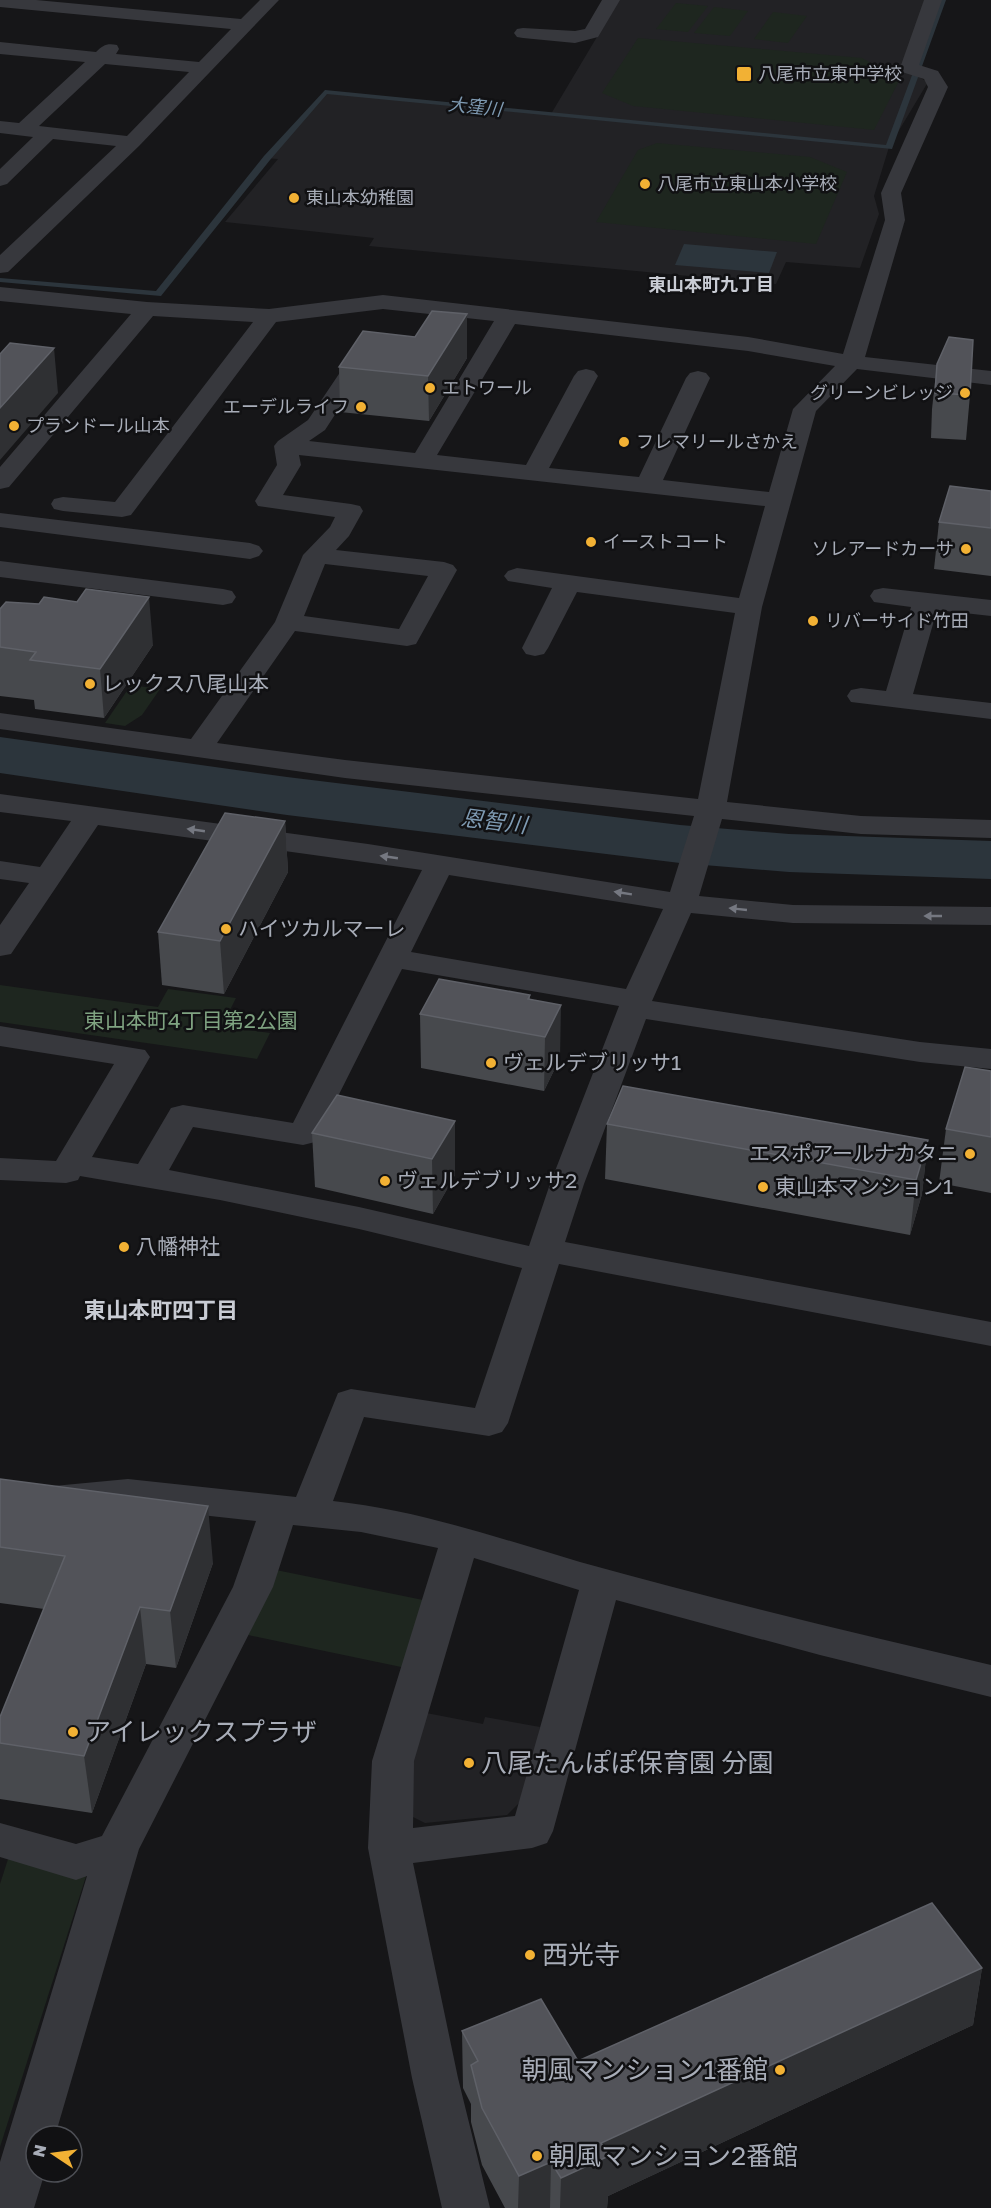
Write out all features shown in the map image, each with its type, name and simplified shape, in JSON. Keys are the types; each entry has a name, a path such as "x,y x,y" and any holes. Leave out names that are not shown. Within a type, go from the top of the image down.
{"street":[{"path":"0,267 132,142 270,0"},
{"path":"523,33 574,37 592,33 611,0"},
{"path":"10,2208 117,1849 351,1402 489,1424 567,1184 636,1004 683,898 710,813 749,607 805,409 852,362 895,220 891,193 938,87 931,75 909,68 933,0"},
{"path":"0,2 246,25"},
{"path":"43,21 59,8"},
{"path":"24,129 146,15"},
{"path":"4,52 27,35"},
{"path":"4,52 205,68"},
{"path":"0,127 132,142"},
{"path":"0,180 49,132"},
{"path":"0,294 147,309 269,316 383,302 748,344 852,362 991,378"},
{"path":"0,482 147,309"},
{"path":"63,504 122,510 269,316"},
{"path":"422,460 508,316"},
{"path":"286,446 317,425 355,367"},
{"path":"534,473 586,376"},
{"path":"648,486 698,378"},
{"path":"286,446 780,500"},
{"path":"199,748 288,622 315,555 340,531 351,511 267,501 289,465 286,446"},
{"path":"0,520 236,575 0,569"},
{"path":"288,622 407,638 444,570 315,555"},
{"path":"517,576 749,607"},
{"path":"535,648 568,582"},
{"path":"883,596 991,608"},
{"path":"897,700 926,601"},
{"path":"861,696 991,711"},
{"path":"0,721 345,769 710,813 861,825 991,829"},
{"path":"0,803 793,914 991,916"},
{"path":"0,948 90,815"},
{"path":"148,1176 183,1115 303,1135 440,864"},
{"path":"0,870 48,877"},
{"path":"392,958 636,1004 920,1052 991,1059"},
{"path":"0,1036 134,1057 66,1172 0,1169"},
{"path":"71,1164 220,1189 544,1255 991,1334"},
{"path":"0,1497 43,1501 128,1493 361,1518 460,1539 601,1582 820,1640 991,1681"},
{"path":"460,1539 393,1761 390,1848 432,2067 466,2208"},
{"path":"390,1848 532,1831 601,1582"},
{"path":"0,1840 76,1862 117,1849"}],"shaded area":[{"path":"619,0 927,0 902,68 928,82 889,147 874,196 879,214 860,268 786,262 776,284 369,246 374,238 225,222 278,159 267,158 325,92 551,114"},
{"path":"684,244 777,252 769,273 675,265"},
{"name":"八尾たんぽぽ保育園 分園","path":"416,1711 483,1724 485,1717 540,1727 526,1796 507,1815 425,1823 403,1812"}],"green space":[{"path":"676,3 708,6 688,32 656,29"},
{"path":"714,7 748,11 730,36 694,33"},
{"path":"773,12 807,16 788,43 754,39"},
{"path":"638,38 862,58 900,79 874,130 633,106 602,93"},
{"path":"657,143 810,157 847,172 816,244 596,222 638,150"},
{"path":"131,685 160,689 142,715 125,726 105,723"},
{"name":"東山本町4丁目第2公園","path":"0,985 158,1007 168,989 236,998 222,1026 270,1033 257,1059 0,1022"},
{"path":"276,1570 428,1601 406,1668 248,1635"},
{"path":"10,1853 87,1873 0,2147 0,1884"}],"building":[{"path":"432,311 467,314 428,376 339,367 363,331 415,337"},
{"path":"949,337 973,340 970,395 935,393 937,364"},
{"path":"10,343 54,348 0,408 0,354"},
{"path":"950,486 991,491 991,528 939,522"},
{"path":"86,589 149,597 100,669 30,660 36,652 0,647 0,609 6,602 39,604 44,597 77,602"},
{"path":"225,813 285,821 220,941 158,932"},
{"path":"439,979 530,995 528,999 561,1005 545,1037 420,1014"},
{"path":"965,1067 991,1071 991,1137 946,1129"},
{"path":"623,1086 928,1140 916,1180 607,1124"},
{"path":"337,1095 455,1121 432,1159 312,1133"},
{"path":"0,1479 208,1506 170,1611 140,1607 84,1756 0,1743 0,1717 65,1556 0,1547"},
{"path":"932,1903 982,1968 601,2143 609,2156 561,2178 551,2162 519,2176 482,2108 471,2065 478,2061 462,2031 541,1999 578,2061"}],"waterway":[{"name":"大窪川","path":"0,280 158,294 267,158 325,92 889,147 943,0"},
{"name":"恩智川","path":"0,755 287,796 680,844 789,853 991,860"}],"place":[{"name":"八尾市立東中学校","path":"744,74"},
{"name":"八尾市立東山本小学校","path":"645,184"},
{"name":"東山本幼稚園","path":"294,198"},
{"name":"エトワール","path":"430,388"},
{"name":"グリーンビレッジ","path":"965,393"},
{"name":"エーデルライフ","path":"361,407"},
{"name":"プランドール山本","path":"14,426"},
{"name":"フレマリールさかえ","path":"624,442"},
{"name":"イーストコート","path":"591,542"},
{"name":"ソレアードカーサ","path":"966,549"},
{"name":"リバーサイド竹田","path":"813,621"},
{"name":"レックス八尾山本","path":"90,684"},
{"name":"ハイツカルマーレ","path":"226,929"},
{"name":"ヴェルデブリッサ1","path":"491,1063"},
{"name":"エスポアールナカタニ","path":"970,1154"},
{"name":"ヴェルデブリッサ2","path":"385,1181"},
{"name":"東山本マンション1","path":"763,1187"},
{"name":"八幡神社","path":"124,1247"},
{"name":"アイレックスプラザ","path":"73,1732"},
{"name":"八尾たんぽぽ保育園 分園","path":"469,1763"},
{"name":"西光寺","path":"530,1955"},
{"name":"朝風マンション1番館","path":"780,2070"},
{"name":"朝風マンション2番館","path":"537,2156"}],"district":[{"name":"東山本町九丁目","path":"711,285"},
{"name":"東山本町四丁目","path":"161,1310"}]}
